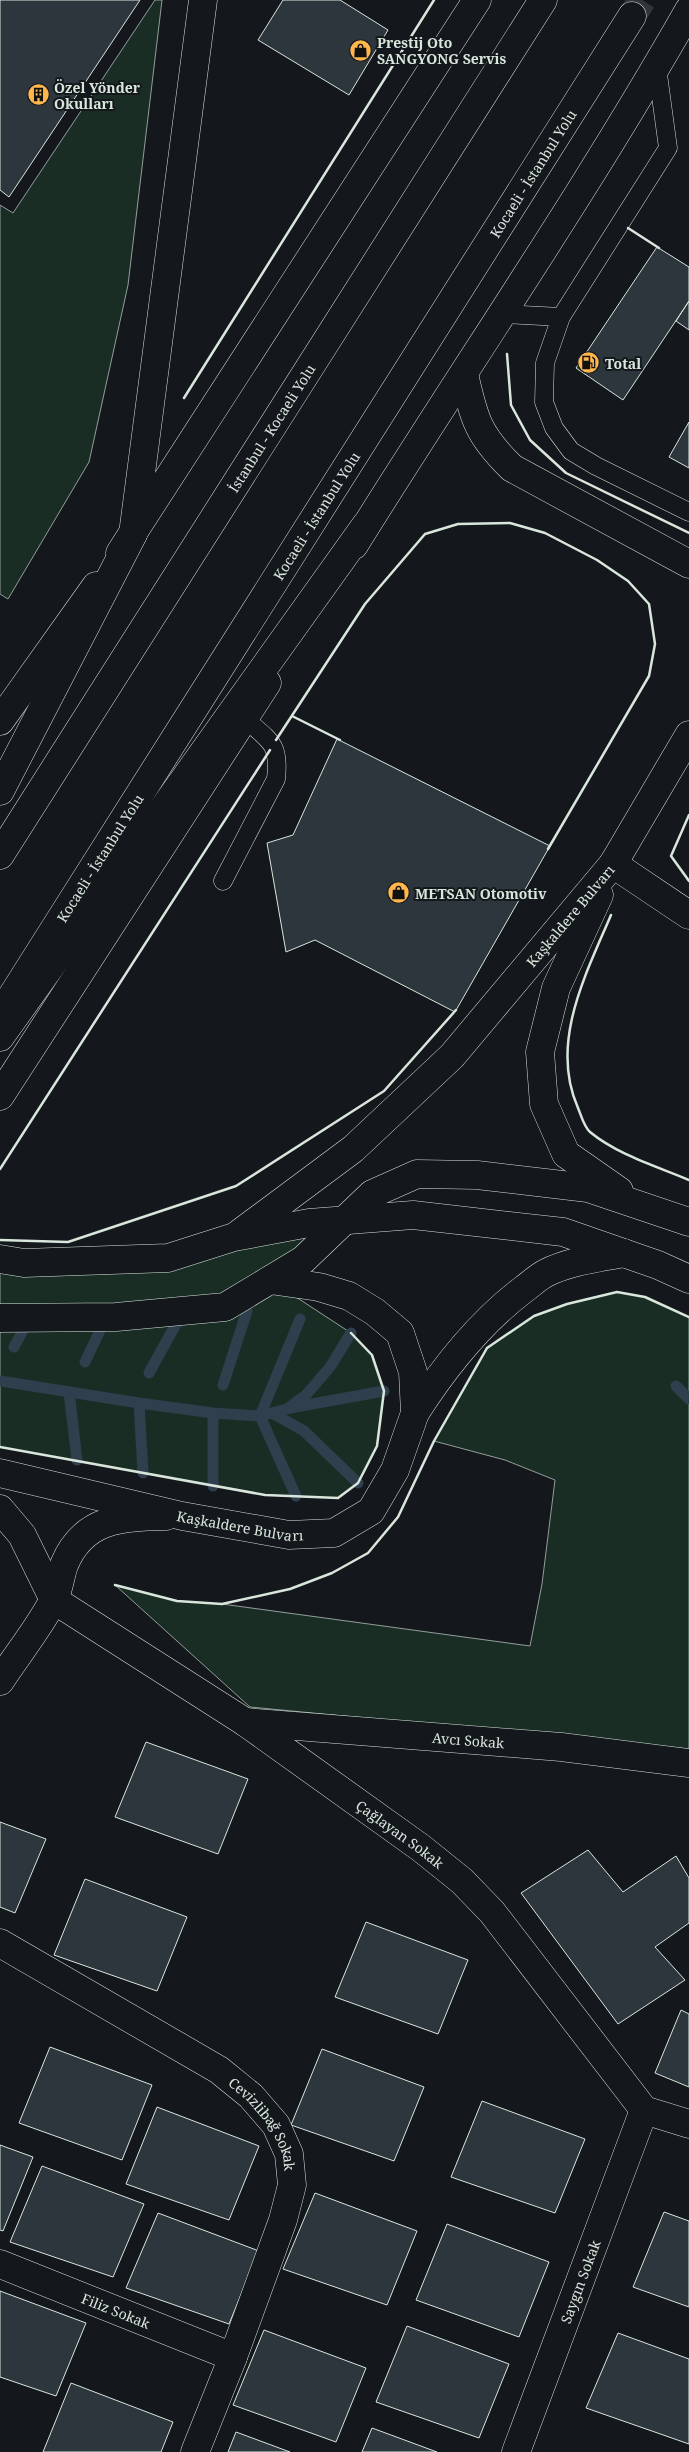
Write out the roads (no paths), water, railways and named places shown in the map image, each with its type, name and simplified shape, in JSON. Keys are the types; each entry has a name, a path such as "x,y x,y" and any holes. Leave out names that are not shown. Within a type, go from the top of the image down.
{"main road":[{"path":"0,791 133,534 203,0"},
{"path":"0,721 133,534 477,0"},
{"name":"İstanbul - Kocaeli Yolu","path":"0,855 543,0"},
{"path":"0,1096 245,719 366,525 464,374 657,67 689,10"},
{"name":"Kocaeli - İstanbul Yolu","path":"0,1016 44,943 632,16"},
{"path":"464,374 474,417 492,448 512,468 689,564"},
{"path":"0,1037 366,525"},
{"path":"689,735 613,864 689,915"},
{"name":"Kaşkaldere Bulvarı","path":"613,864 556,988 540,1052 544,1104 566,1154 640,1206"},
{"name":"Kaşkaldere Bulvarı","path":"234,1237 353,1149 452,1056 613,864"},
{"name":"Kaşkaldere Bulvarı","path":"0,1318 116,1317 225,1307 303,1260 372,1194 417,1174 477,1175 588,1188 689,1222"},
{"name":"Kaşkaldere Bulvarı","path":"0,1259 24,1263 168,1258 234,1237 309,1223 413,1215 563,1232 624,1253 689,1279"},
{"name":"Kaşkaldere Bulvarı","path":"0,1473 182,1516 289,1535 334,1533 371,1511 395,1470 415,1413 436,1380 464,1344 505,1304 545,1274 575,1262 624,1253"},
{"name":"Kaşkaldere Bulvarı","path":"270,1280 319,1287 350,1296 375,1312 400,1333 413,1372 415,1413"},
{"path":"0,1510 22,1535 54,1600"},
{"path":"0,1681 54,1600 65,1564 81,1536 104,1522 132,1517 182,1516"},
{"name":"Çağlayan Sokak","path":"54,1600 246,1722 421,1848 462,1881 492,1912 644,2110"},
{"name":"Avcı Sokak","path":"246,1722 561,1747 689,1763"},
{"name":"Cevizlibağ Sokak","path":"0,1943 219,2070 251,2096 276,2125 289,2154 292,2185 282,2220 233,2357 195,2452"},
{"path":"644,2110 689,2124"},
{"name":"Saygın Sokak","path":"523,2450 644,2110"},
{"name":"Filiz Sokak","path":"0,2264 233,2357"}],"lane":[{"path":"657,67 668,148 561,317 545,363 544,402 554,428 572,451 596,466 689,512"},
{"path":"501,314 561,317"},
{"path":"223,881 276,779 278,761 273,744 245,719"}],"waterway":[{"path":"223,1385 247,1311"},
{"path":"149,1373 182,1313"},
{"path":"85,1362 106,1318"},
{"path":"14,1347 29,1319"},
{"path":"296,1496 260,1416 300,1319"},
{"path":"0,1381 213,1413 260,1416 287,1409 306,1395 330,1367 351,1333"},
{"path":"676,1386 689,1399"},
{"path":"290,1408 384,1391"},
{"path":"69,1392 77,1460"},
{"path":"139,1403 143,1473"},
{"path":"213,1413 213,1486"},
{"path":"272,1413 304,1431 358,1483"}],"tunnel":[{"path":"632,16 642,0"}],"place":[{"name":"Prestij Oto SANGYONG Servis","path":"361,50"},
{"name":"Özel Yönder Okulları","path":"38,95"},
{"name":"Total","path":"589,363"},
{"name":"METSAN Otomotiv","path":"399,893"}]}
